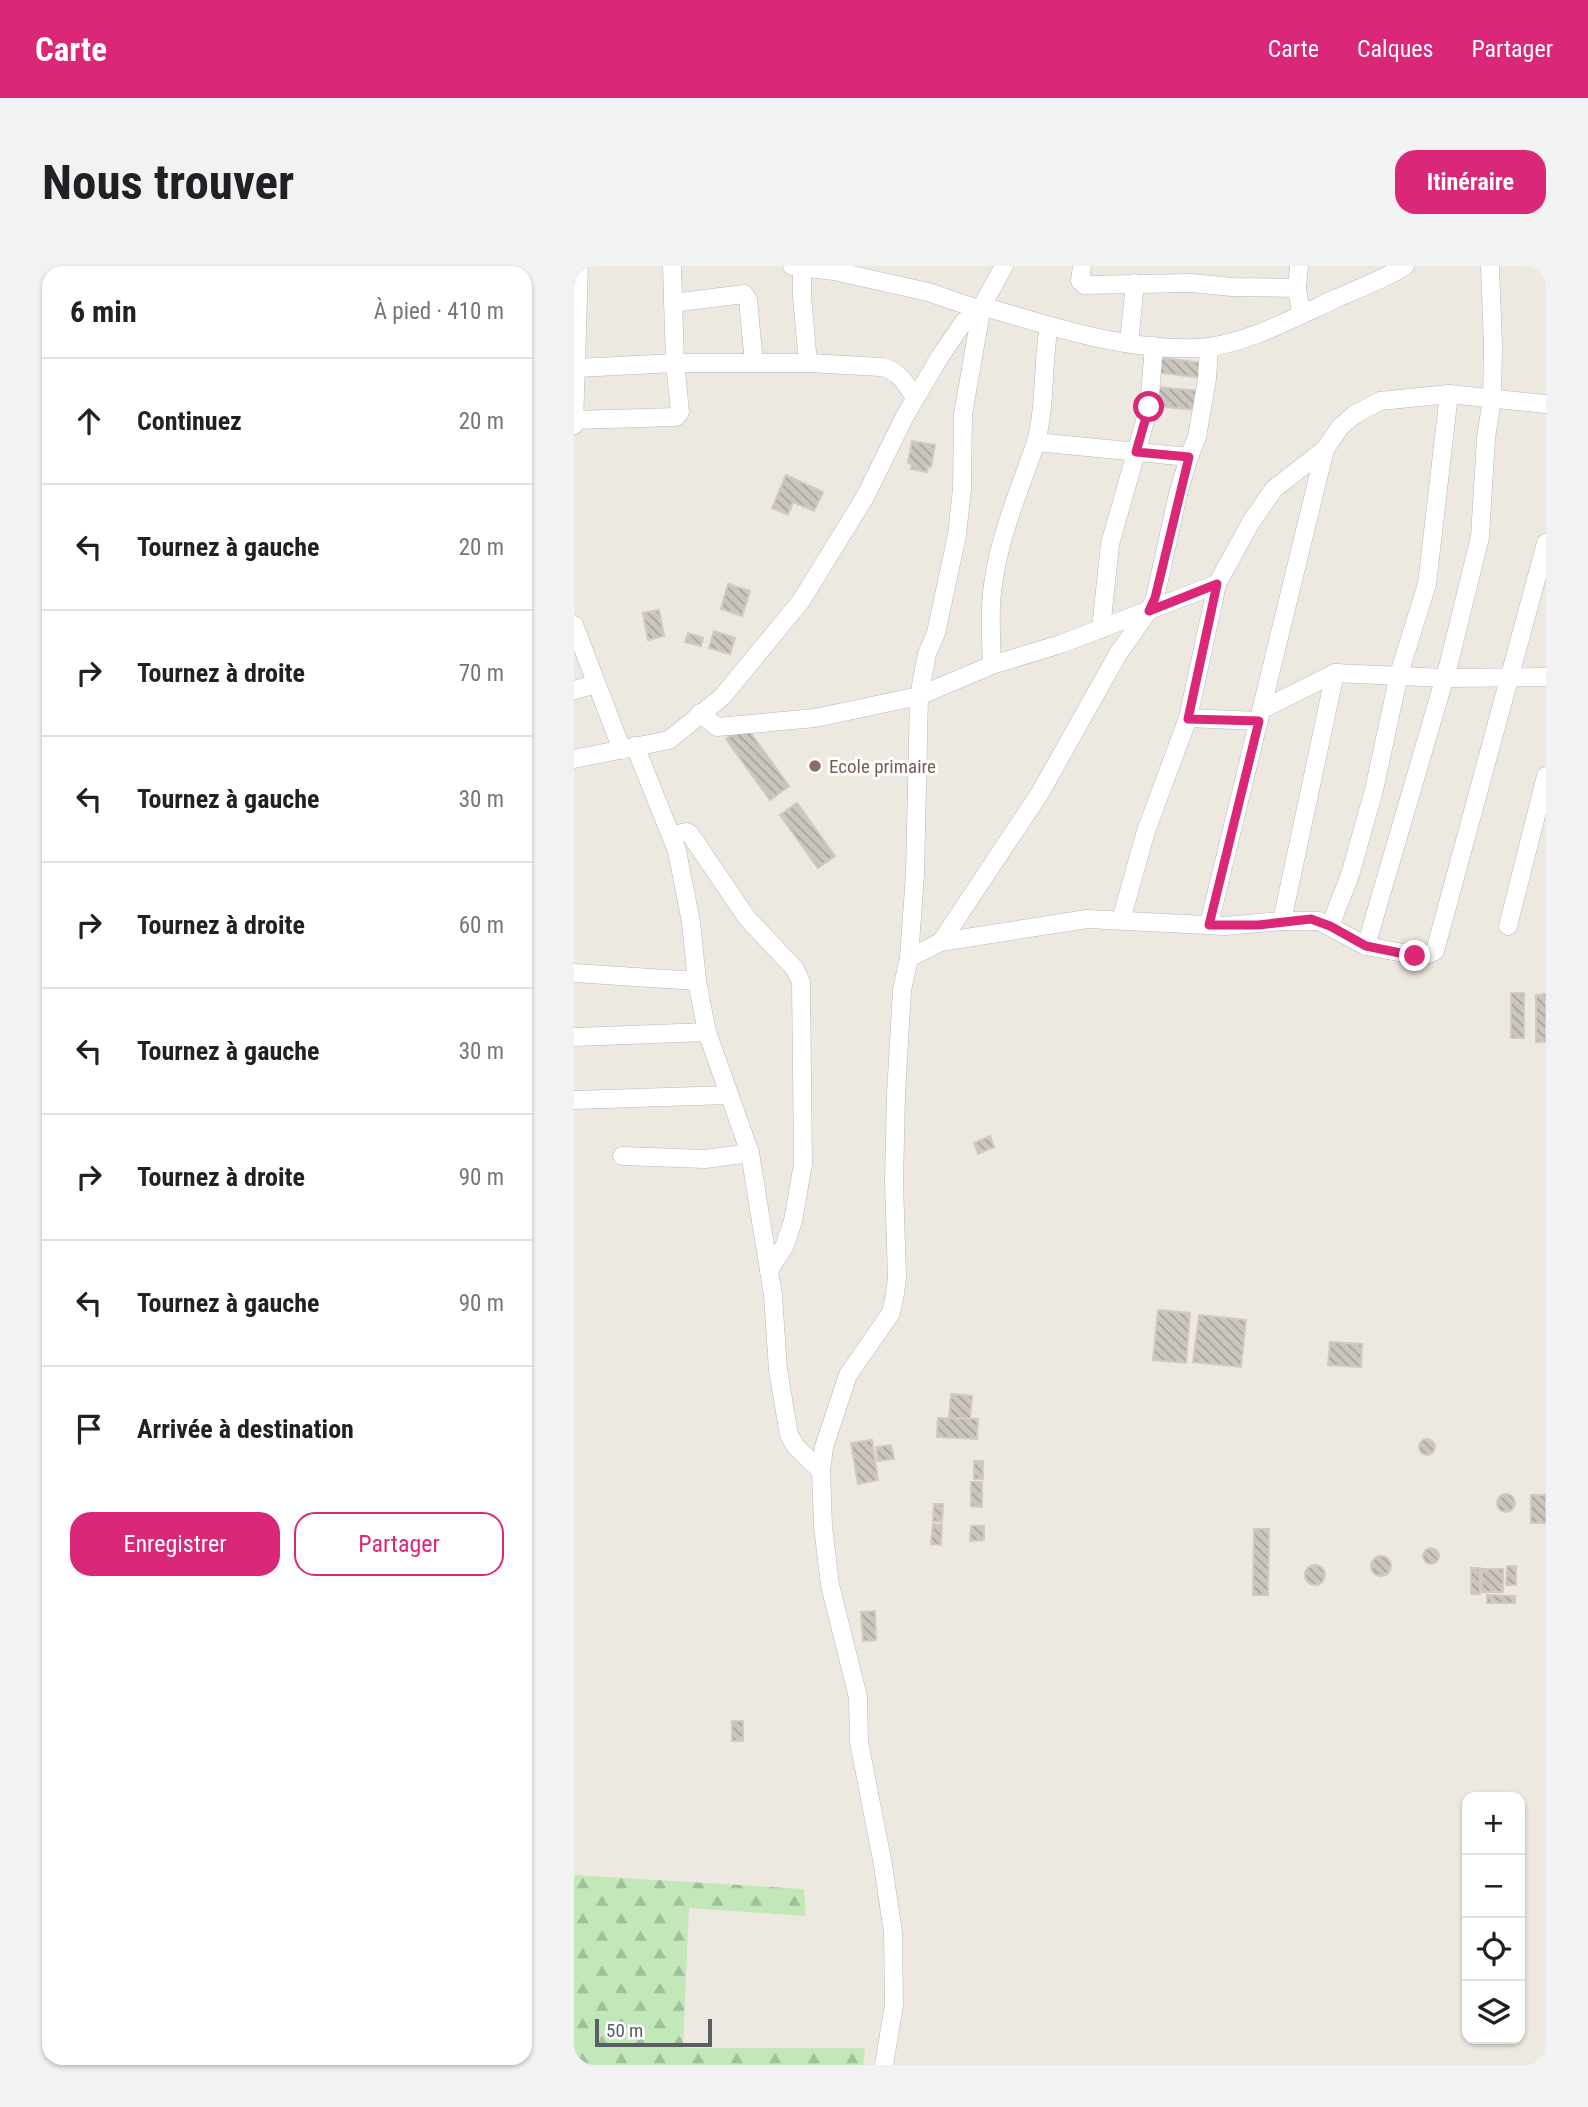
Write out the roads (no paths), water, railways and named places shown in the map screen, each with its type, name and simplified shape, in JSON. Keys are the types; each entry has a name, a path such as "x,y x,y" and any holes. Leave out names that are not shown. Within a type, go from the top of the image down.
{"street":[{"path":"579,266 575,423 676,417 680,412 671,266"},
{"path":"574,759 669,740 722,697 801,601 865,497 915,398 941,355 963,323 980,307 1004,266"},
{"path":"1082,266 1082,284 1192,283 1297,288"},
{"path":"1298,266 1297,288 1301,314"},
{"path":"1366,946 1444,678 1480,537 1486,438 1492,399 1490,266"},
{"path":"808,363 799,267 834,271 928,292 1049,326 1129,342 1154,346 1209,347 1241,339 1402,267"},
{"path":"1129,342 1135,284"},
{"path":"673,303 744,294 748,300 754,363"},
{"path":"884,2065 894,2006 893,1933 859,1742 858,1697 830,1585 823,1526 821,1471 827,1437 848,1375 891,1313 895,1294 895,1107 902,990 909,958 916,861 919,696 957,535 962,489 963,414 980,307"},
{"path":"992,665 993,579 1000,549 1041,423 1045,348 1049,326"},
{"path":"1101,629 1110,544 1149,407 1154,346"},
{"path":"941,942 1040,793 1118,654 1149,611 1155,598 1189,457 1197,438 1209,347"},
{"path":"577,368 675,363 808,363 890,368 899,374 915,398"},
{"path":"1330,926 1350,875 1374,790 1399,674 1427,584 1449,394"},
{"path":"1121,920 1146,831 1188,719 1217,584 1251,522 1274,489 1325,449 1340,427 1354,415 1380,401 1449,394 1546,404"},
{"path":"1036,442 1189,457"},
{"path":"1209,925 1325,449"},
{"path":"909,958 941,942 1087,919 1209,925 1258,925 1311,919 1366,946 1415,956 1424,956 1435,951 1546,543"},
{"path":"700,713 717,727 815,719 919,696 992,665 1101,629 1217,584"},
{"path":"574,625 596,684 671,835 691,922 697,981 707,1032 750,1153 773,1295 778,1370 789,1434 796,1447 821,1471"},
{"path":"1282,921 1335,673"},
{"path":"1188,719 1260,715 1335,673 1444,678 1546,677"},
{"path":"574,690 596,684"},
{"path":"1508,926 1546,776"},
{"path":"671,835 687,832 690,834 747,918 794,969 801,982 803,1164 793,1221 784,1247 769,1270"},
{"path":"574,973 697,981"},
{"path":"575,1037 707,1032"},
{"path":"574,1100 728,1095"},
{"path":"622,1156 705,1159 750,1153"}],"place":[{"name":"Ecole primaire","path":"815,766"}]}
